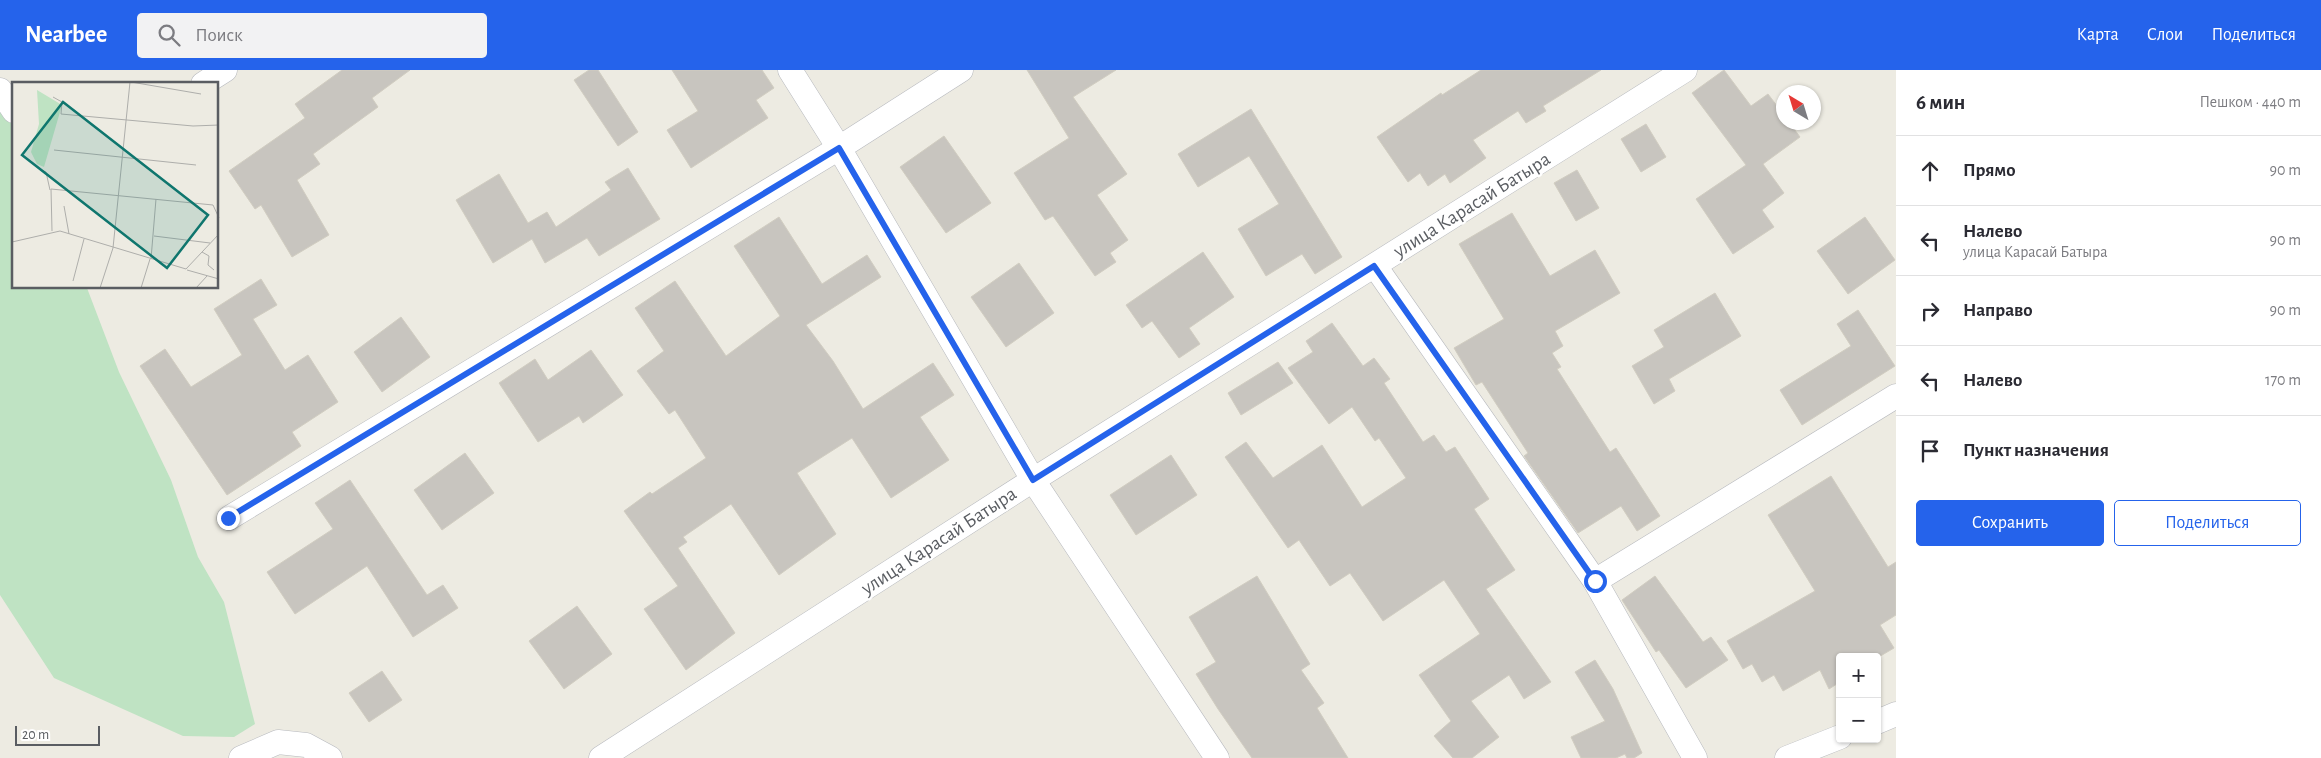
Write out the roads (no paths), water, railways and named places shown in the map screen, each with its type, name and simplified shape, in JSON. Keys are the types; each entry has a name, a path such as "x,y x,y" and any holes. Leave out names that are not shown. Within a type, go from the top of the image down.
{"street":[{"path":"206,82 225,70"},
{"path":"790,70 839,148 1033,480 1217,758"},
{"path":"228,518 839,148 961,70"},
{"name":"улица Карасай Батыра","path":"601,758 1033,480 1685,70"},
{"path":"0,90 12,108"},
{"path":"1374,266 1595,581 1695,758"},
{"path":"1595,581 1896,396"},
{"path":"1881,720 1896,714"},
{"path":"1787,758 1836,739"},
{"path":"241,758 278,742 306,744 330,758"}]}
